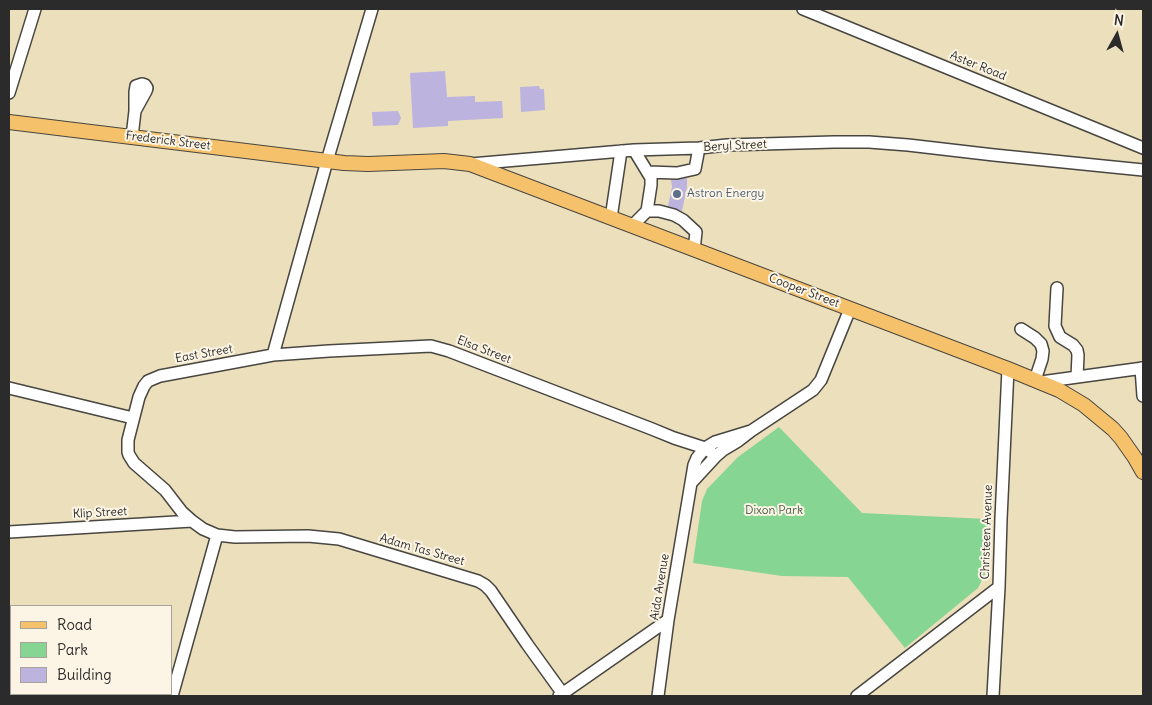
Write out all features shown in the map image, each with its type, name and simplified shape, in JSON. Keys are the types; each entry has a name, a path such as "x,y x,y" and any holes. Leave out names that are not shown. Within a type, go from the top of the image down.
{"main road":[{"name":"Frederick Street","path":"9,122 327,162"},
{"name":"Beryl Street","path":"327,162 368,164 444,161 470,164"},
{"name":"Cooper Street","path":"470,164 1038,381 1072,397 1098,416 1121,438 1143,472"}],"street":[{"path":"9,93 34,9"},
{"path":"273,355 372,9"},
{"name":"Aster Road","path":"803,9 822,12 1143,148"},
{"path":"132,137 135,112"},
{"name":"Beryl Street","path":"470,164 634,150 727,145 869,142 1143,170"},
{"path":"648,172 677,173 695,168 699,148"},
{"path":"632,226 647,211 651,185 648,172 634,150"},
{"path":"611,218 621,151"},
{"path":"647,211 659,211 674,215 683,220 696,232 694,250"},
{"path":"1057,288 1055,326 1060,337 1073,345 1077,350 1077,377"},
{"path":"692,482 723,450 813,390 821,380 850,309"},
{"path":"1021,329 1041,344 1043,351 1038,381 1142,368 1143,396"},
{"name":"Elsa Street","path":"273,355 414,346 437,347 704,448 712,460"},
{"name":"East Street","path":"218,535 203,529 192,521 182,512 165,490 134,463 129,455 128,440 141,390 154,378 273,355"},
{"name":"Christeen Avenue","path":"993,696 1008,369"},
{"path":"9,388 133,418"},
{"path":"704,448 714,442 751,431"},
{"name":"Elsa Street","path":"674,438 697,458 712,460"},
{"name":"Aida Avenue","path":"658,696 668,620 694,465 704,448"},
{"name":"Klip Street","path":"9,532 192,521"},
{"path":"172,696 218,535"},
{"name":"Adam Tas Street","path":"218,535 339,539 478,581 491,591 561,695"},
{"path":"856,696 999,587"},
{"path":"561,695 668,620"}],"green space":[{"name":"Dixon Park","path":"779,427 862,513 987,519 985,574 978,588 905,648 848,577 782,576 693,563 702,501 707,489 738,457"}],"building":[{"path":"445,71 447,97 475,96 475,102 502,101 503,118 448,121 448,126 413,128 410,73"},
{"path":"539,86 540,89 544,89 545,110 521,112 520,87"},
{"path":"398,111 401,118 398,125 373,126 372,112"},
{"path":"687,178 682,211 668,206 672,187 671,180"}],"place":[{"name":"Astron Energy","path":"677,194"}]}
